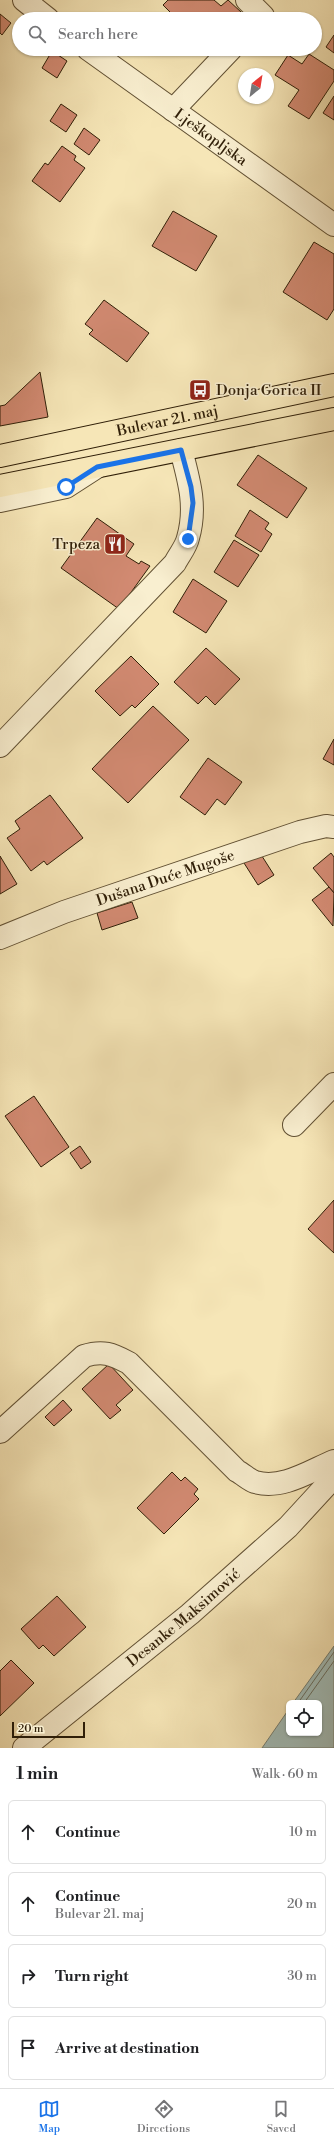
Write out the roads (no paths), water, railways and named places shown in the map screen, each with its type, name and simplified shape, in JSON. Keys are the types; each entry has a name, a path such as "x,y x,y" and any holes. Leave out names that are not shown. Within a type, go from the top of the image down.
{"main road":[{"name":"Bulevar 21. maj","path":"0,456 334,385"},
{"name":"Bulevar 21. maj","path":"0,486 334,419"}],"street":[{"path":"24,0 39,12"},
{"path":"247,0 258,12"},
{"name":"Lješkopljska","path":"98,56 334,225"},
{"path":"173,110 224,56"},
{"path":"0,746 175,563 188,539 193,503 191,487 181,450"},
{"path":"0,501 66,487 97,467"},
{"name":"Dušana Duće Mugoše","path":"0,938 64,912 300,832 326,826 334,827"},
{"path":"294,1125 334,1084"},
{"path":"0,1432 84,1356 98,1352 114,1355 129,1363 237,1471 254,1482 272,1484 292,1479 334,1460"},
{"name":"Desanke Maksimović","path":"24,1748 190,1614 288,1527 334,1477"}],"water":[{"path":"334,1646 334,1748 262,1748 286,1713 286,1736 322,1736 322,1700 295,1700"}],"place":[{"name":"Donja Gorica II","path":"200,390"},
{"name":"Trpeza","path":"115,544"}]}
